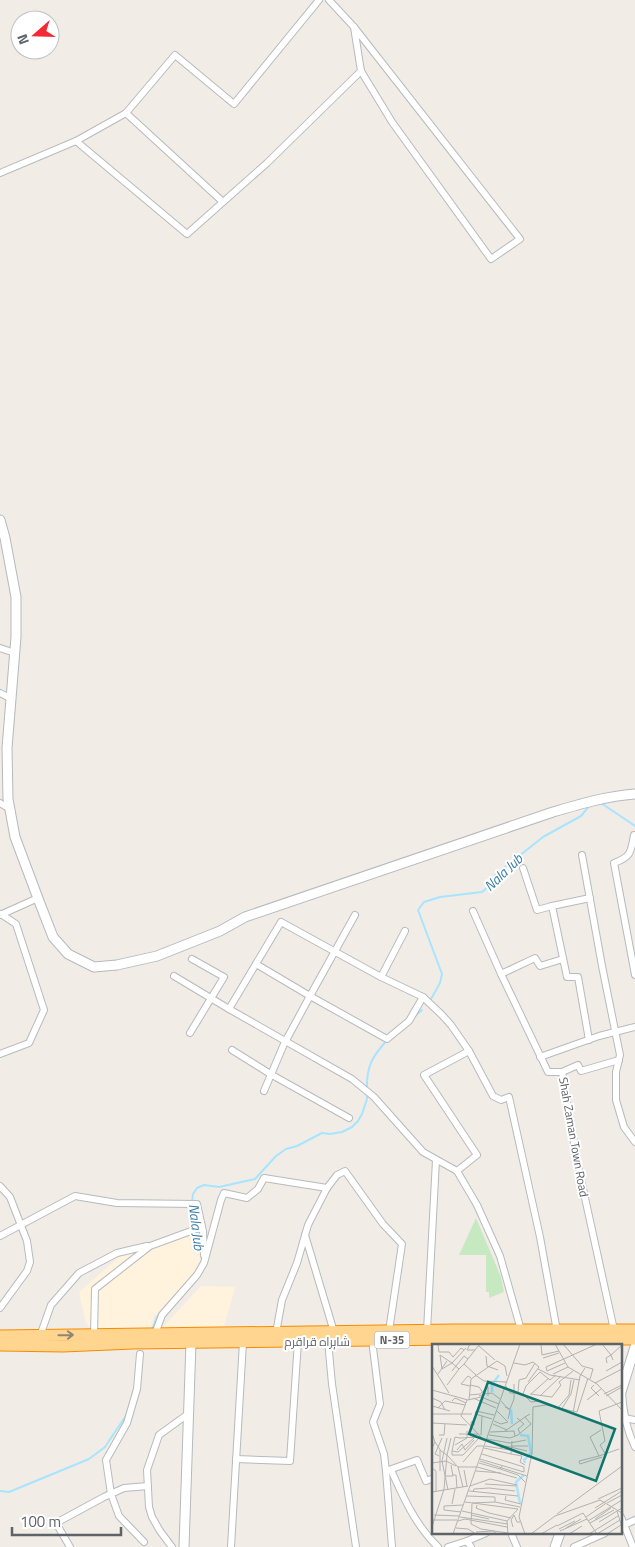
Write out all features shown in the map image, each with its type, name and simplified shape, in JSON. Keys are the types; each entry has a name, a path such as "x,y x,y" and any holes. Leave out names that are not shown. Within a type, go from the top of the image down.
{"highway":[{"name":"شاہراہ قراقرم","path":"0,1336 94,1335 191,1342 243,1342 298,1340 389,1331 635,1330"},
{"name":"شاہراہ قراقرم","path":"0,1345 62,1346 146,1338 276,1333 372,1340 635,1339"}],"street":[{"path":"0,173 76,142 126,113 175,55 234,104 319,0"},
{"path":"329,0 354,27 520,238 490,259 392,122 361,71 354,27"},
{"path":"76,142 187,234 266,163 361,71"},
{"path":"126,113 223,202"},
{"path":"0,520 16,596 15,653 7,748 8,799 16,837 53,937 68,954 94,967 117,965 157,956 220,931 245,917 553,812 619,795 635,794"},
{"path":"0,648 15,653"},
{"path":"0,693 12,699"},
{"path":"0,803 10,808"},
{"path":"634,835 631,852 625,859 614,863 635,975"},
{"path":"582,856 620,1055 616,1072 616,1100 624,1127 635,1142"},
{"path":"523,868 537,910 590,898"},
{"path":"1,914 38,898"},
{"path":"552,906 567,977 578,976 590,1040"},
{"name":"Shah Zaman Town Road","path":"473,911 548,1072 562,1072 578,1166 614,1330"},
{"path":"0,1054 29,1043 44,1010 16,924 1,914"},
{"path":"264,1091 286,1042 355,915"},
{"path":"229,1009 281,922 423,998 442,1015 469,1051 493,1096 501,1100 509,1097 540,1237 557,1331"},
{"path":"381,977 405,932"},
{"path":"501,974 535,958 540,966 563,960"},
{"path":"190,1033 224,977 192,959"},
{"path":"256,964 386,1040 409,1021 423,998"},
{"path":"174,976 352,1079 371,1095 423,1152 457,1171 477,1205 500,1256 521,1330"},
{"path":"540,1057 615,1032 635,1028"},
{"path":"232,1050 272,1075 349,1118"},
{"path":"457,1171 477,1155 424,1075 469,1051"},
{"path":"562,1072 578,1065 581,1072 619,1060"},
{"path":"427,1331 436,1160"},
{"path":"276,1333 282,1300 298,1263 308,1225 327,1188 337,1175 345,1171 382,1224 402,1244 389,1331"},
{"path":"146,1338 162,1315 197,1275 204,1263 224,1193 246,1198 258,1189 264,1178 327,1188"},
{"path":"0,1186 10,1197 27,1241 30,1262 27,1271 0,1308"},
{"path":"0,1236 75,1196 117,1203 196,1204 202,1227 204,1263"},
{"path":"40,1336 51,1305 79,1273 117,1253 150,1246 202,1227"},
{"path":"305,1235 331,1336 332,1384 356,1547"},
{"path":"94,1335 95,1289 150,1246"},
{"path":"236,1460 290,1461 298,1340"},
{"path":"372,1340 380,1404 373,1422 389,1470 406,1504 430,1539 438,1547"},
{"path":"184,1547 191,1342"},
{"path":"231,1547 243,1342"},
{"path":"634,1443 624,1418 622,1392 635,1347"},
{"path":"140,1354 136,1389 127,1423 106,1460 111,1494 119,1516 144,1545"},
{"path":"172,1547 152,1517 149,1507 147,1470 159,1435 188,1414"},
{"path":"624,1418 635,1420"},
{"path":"389,1470 417,1460 426,1482 432,1479"},
{"path":"389,1470 392,1547"},
{"path":"70,1547 56,1523 124,1488 148,1486"},
{"path":"633,1547 623,1525 635,1520"},
{"path":"448,1547 483,1534"},
{"path":"512,1534 517,1547"},
{"path":"555,1547 560,1534"},
{"path":"574,1547 590,1544 604,1534"},
{"path":"467,1540 471,1547"}],"shaded area":[{"path":"197,1227 200,1259 192,1275 153,1318 153,1323 149,1329 93,1330 86,1324 79,1292 124,1253"},
{"path":"201,1286 235,1287 224,1327 164,1328 164,1326"}],"green space":[{"path":"476,1218 501,1277 504,1292 489,1298 489,1292 486,1292 486,1255 459,1255"}],"waterway":[{"name":"Nala Jub","path":"601,803 635,826"},
{"name":"Nala Jub","path":"431,999 440,983 442,974 418,910 424,902 440,897 482,892 489,886 495,875 543,837 581,816 590,805"},
{"name":"Nala Jub","path":"414,1017 422,1010"},
{"name":"Nala Jub","path":"367,1089 371,1062 387,1040"},
{"name":"Nala Jub","path":"192,1202 193,1194 197,1188 204,1185 219,1187 255,1179 276,1156 286,1149 297,1146 322,1133 342,1132 352,1127 362,1114 367,1093"},
{"name":"Nala Jub","path":"194,1207 200,1236"},
{"name":"Nala Jub","path":"153,1327 157,1317 176,1295"},
{"name":"Nala Jub","path":"0,1491 9,1492 89,1459 105,1447 127,1414"}]}
